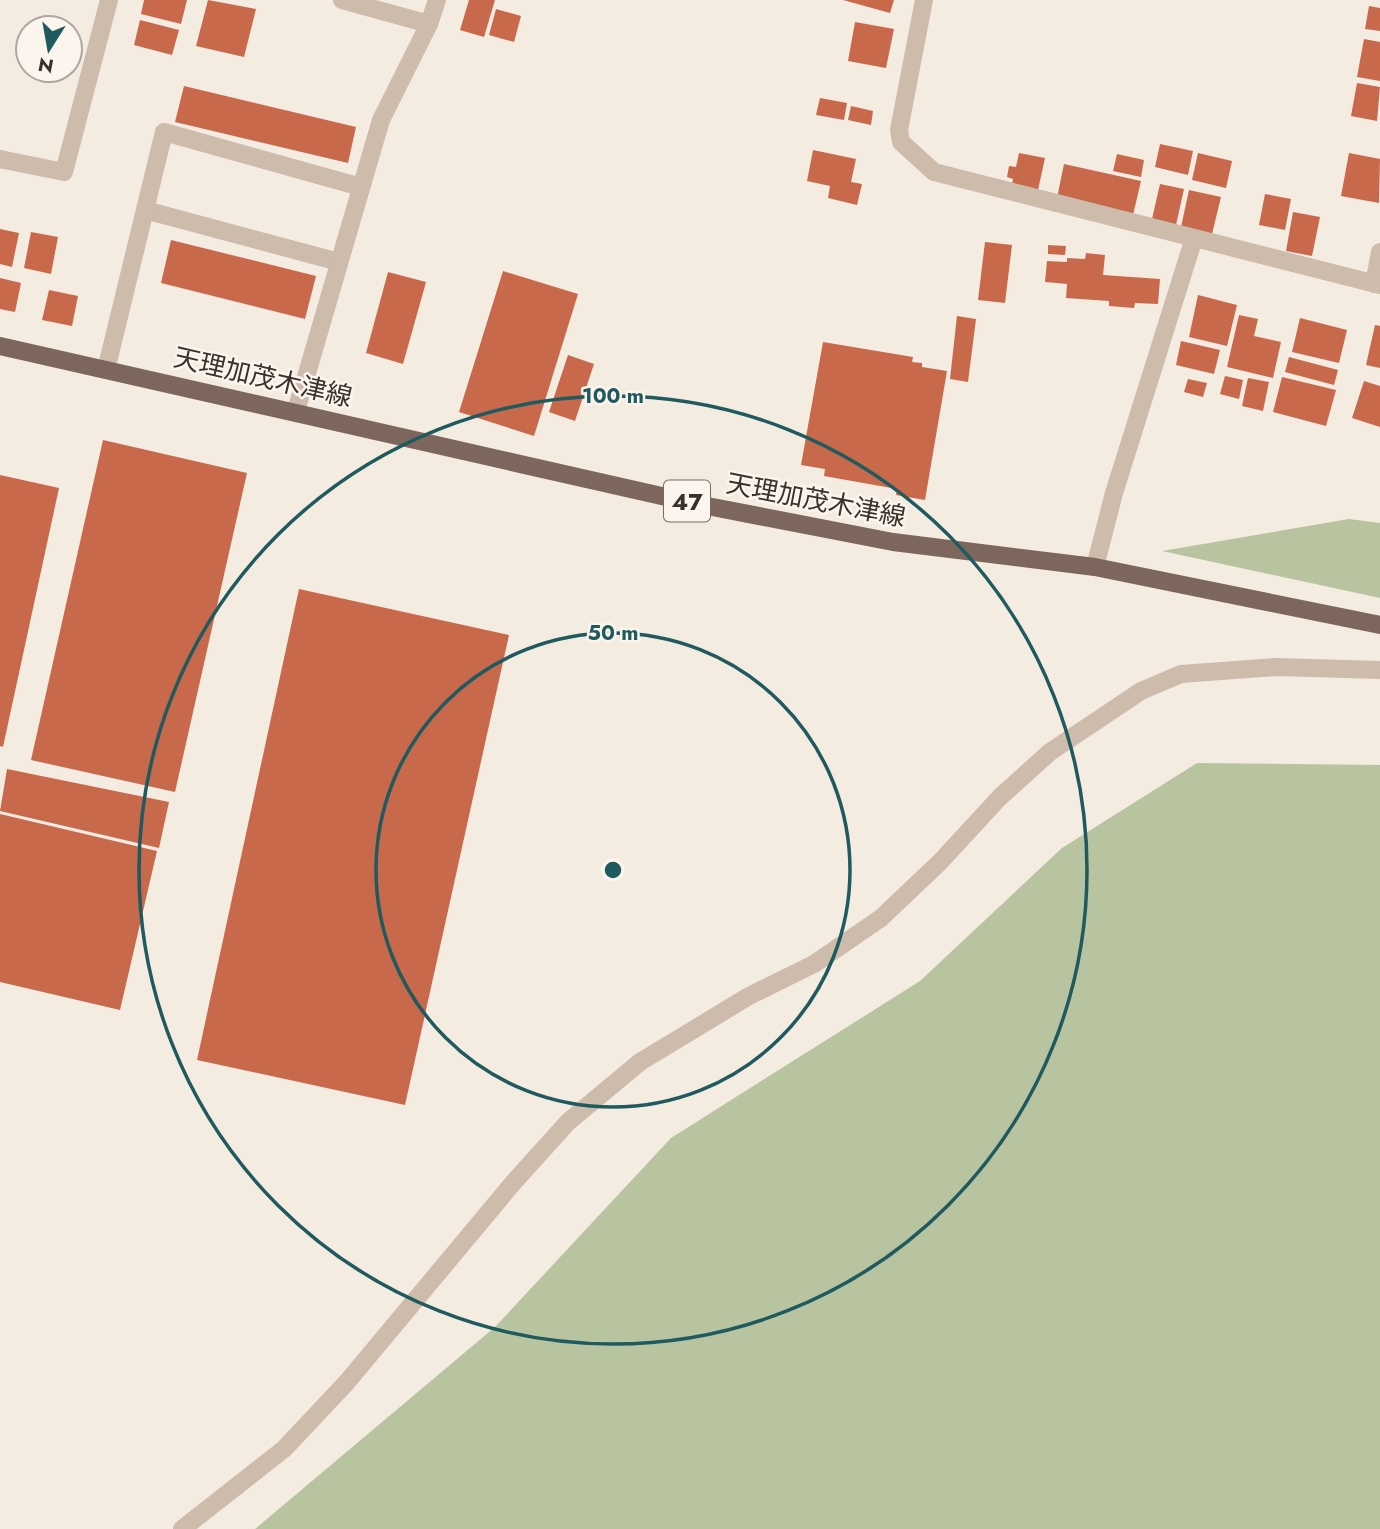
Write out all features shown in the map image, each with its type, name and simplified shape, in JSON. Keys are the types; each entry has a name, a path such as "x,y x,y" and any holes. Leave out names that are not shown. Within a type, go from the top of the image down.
{"main road":[{"name":"天理加茂木津線","path":"0,346 697,504 893,542 1095,567 1380,625"}],"street":[{"path":"0,159 64,172 109,0"},
{"path":"342,0 429,24"},
{"path":"296,411 381,120 429,24 437,0"},
{"path":"924,0 899,130 901,142 934,172 1377,285 1380,252"},
{"path":"106,370 164,132 361,187"},
{"path":"145,210 339,262"},
{"path":"1095,567 1114,493 1194,238"},
{"path":"182,1529 284,1450 346,1382 513,1183 569,1122 640,1062 750,996 814,964 881,918 940,862 1000,797 1050,751 1142,691 1181,674 1276,667 1380,670"}],"green space":[{"path":"1349,519 1380,523 1380,598 1162,551"},
{"path":"1197,763 1380,765 1380,1529 255,1529 495,1327 671,1138 920,981 1062,848"}],"building":[{"path":"144,0 187,0 181,24 141,14"},
{"path":"208,0 256,9 244,57 196,46"},
{"path":"469,0 495,0 484,37 460,30"},
{"path":"843,0 894,0 890,13"},
{"path":"1369,6 1380,8 1380,31 1365,29"},
{"path":"496,9 521,16 514,42 489,35"},
{"path":"140,20 179,30 172,55 134,45"},
{"path":"855,22 894,29 886,68 848,61"},
{"path":"1364,39 1380,42 1380,81 1357,77"},
{"path":"1357,83 1380,87 1377,121 1351,116"},
{"path":"184,86 356,127 348,163 175,122"},
{"path":"820,98 847,103 844,120 816,115"},
{"path":"851,106 873,111 871,125 848,120"},
{"path":"1160,144 1193,151 1188,175 1155,167"},
{"path":"813,150 856,159 851,182 862,184 857,205 828,198 830,186 807,181"},
{"path":"1019,153 1045,158 1038,190 1012,184 1013,179 1007,177 1009,166 1016,167"},
{"path":"1198,153 1232,161 1226,188 1192,180"},
{"path":"1349,153 1380,159 1379,203 1341,196"},
{"path":"1117,154 1144,160 1141,177 1113,171"},
{"path":"1064,164 1141,181 1133,215 1057,198"},
{"path":"1160,184 1184,189 1176,225 1152,219"},
{"path":"1189,190 1221,197 1212,234 1181,227"},
{"path":"1265,194 1291,199 1285,230 1259,225"},
{"path":"1293,212 1320,217 1312,256 1286,251"},
{"path":"0,229 19,233 12,267 0,264"},
{"path":"31,232 58,237 51,274 24,268"},
{"path":"171,240 316,276 305,319 161,283"},
{"path":"985,242 1012,245 1005,303 978,300"},
{"path":"1048,245 1066,246 1065,255 1048,254"},
{"path":"1086,253 1105,255 1103,275 1160,279 1158,304 1135,303 1134,308 1109,306 1109,301 1066,298 1067,284 1045,282 1047,261 1085,259"},
{"path":"503,271 578,294 534,436 459,412"},
{"path":"388,272 426,282 403,364 366,353"},
{"path":"0,278 21,283 15,312 0,309"},
{"path":"49,290 78,296 72,326 42,320"},
{"path":"1198,295 1237,305 1227,346 1189,337"},
{"path":"1239,315 1258,319 1254,336 1281,342 1273,378 1227,367"},
{"path":"957,316 976,319 968,382 950,379"},
{"path":"1300,318 1347,330 1339,363 1292,352"},
{"path":"1375,325 1380,326 1380,368 1366,365"},
{"path":"1181,341 1220,350 1214,374 1176,365"},
{"path":"823,342 913,357 912,362 922,363 922,367 947,371 925,500 896,495 897,489 824,476 825,469 801,465"},
{"path":"568,355 594,364 575,421 549,412"},
{"path":"1289,357 1338,370 1334,385 1285,372"},
{"path":"1225,376 1243,380 1239,399 1220,394"},
{"path":"1282,377 1336,390 1326,426 1273,412"},
{"path":"1248,378 1269,382 1263,411 1242,406"},
{"path":"1188,379 1207,383 1203,397 1184,392"},
{"path":"1364,381 1380,386 1380,427 1352,418"},
{"path":"103,440 247,473 175,792 31,760"},
{"path":"0,475 59,488 3,747 0,746"},
{"path":"299,589 509,635 405,1105 197,1060"},
{"path":"7,769 169,802 159,848 0,811"},
{"path":"0,814 157,851 120,1010 0,982"}]}
